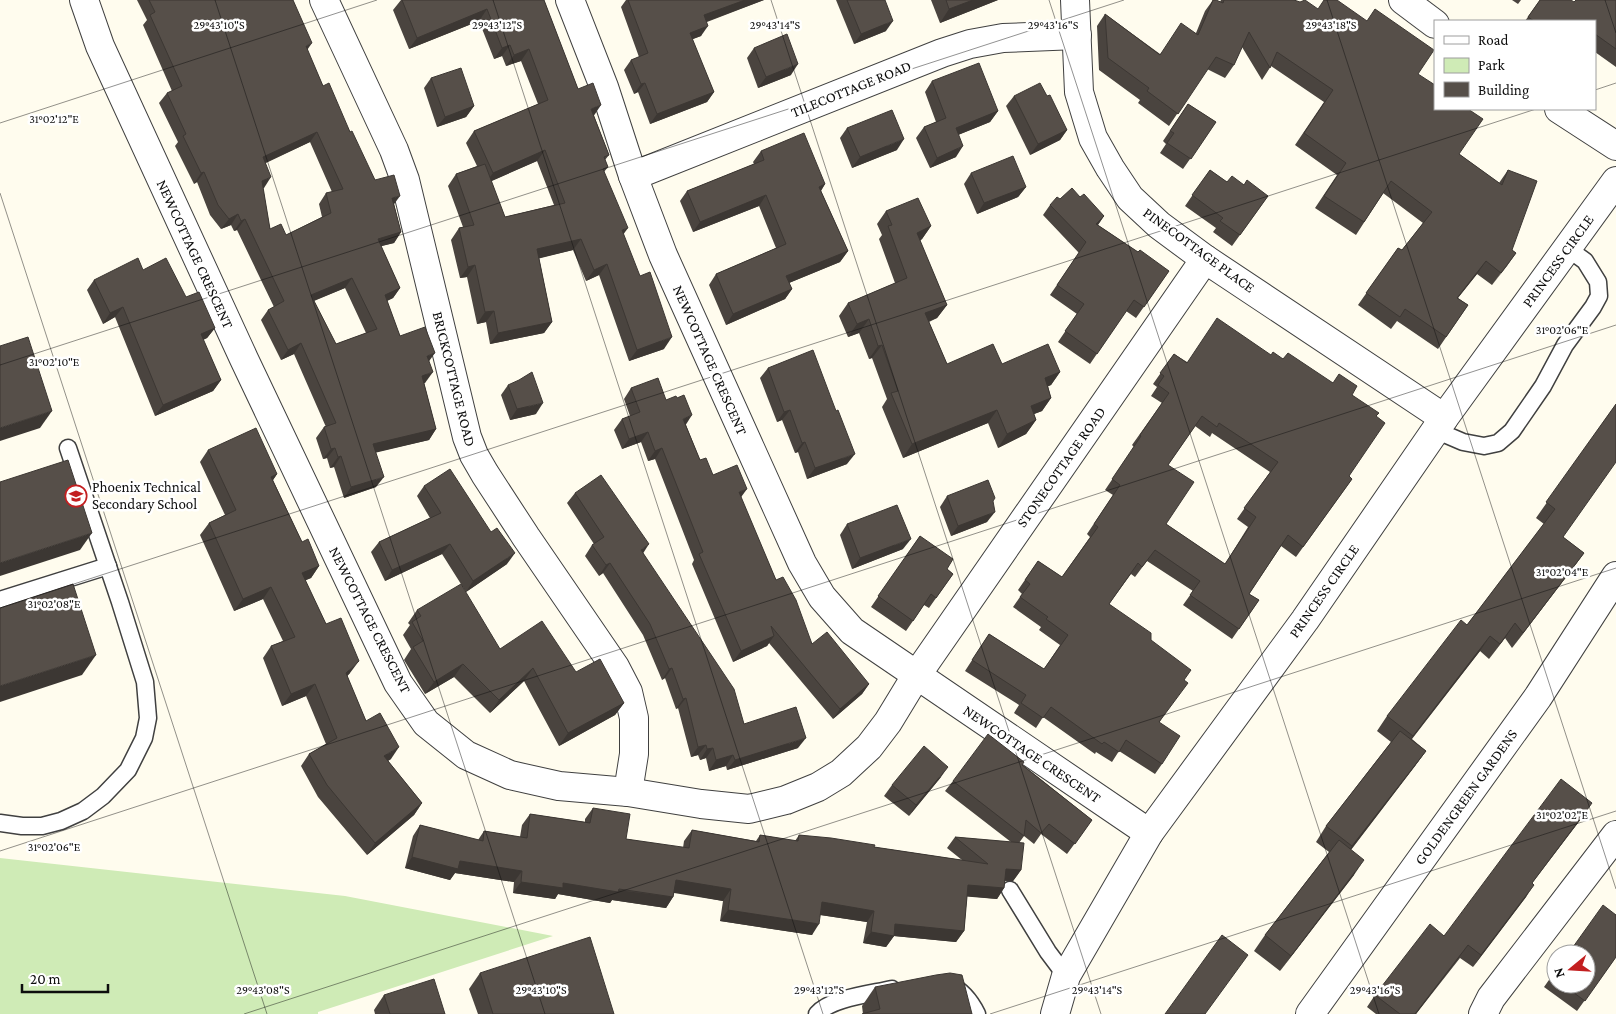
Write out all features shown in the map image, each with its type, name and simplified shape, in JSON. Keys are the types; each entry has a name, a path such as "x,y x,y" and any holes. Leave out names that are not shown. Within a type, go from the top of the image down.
{"street":[{"name":"NEWCOTTAGE CRESCENT","path":"84,0 100,46 244,359 398,683 426,724 466,755 510,775 559,786 628,792 702,804 750,809 786,800 818,787 841,773 868,747 888,722 916,676"},
{"name":"BRICKCOTTAGE ROAD","path":"324,0 394,150 405,180 467,437 474,455 526,537 615,667 628,692 634,718 634,754 628,792"},
{"name":"NEWCOTTAGE CRESCENT","path":"570,0 600,78 633,176 663,256 802,563 822,598 852,631 1149,833"},
{"name":"PINECOTTAGE PLACE","path":"1075,0 1080,92 1093,138 1130,198 1159,225 1205,259 1440,424"},
{"path":"1403,0 1434,23"},
{"name":"TILECOTTAGE ROAD","path":"633,176 942,53 970,44 1002,38 1076,35"},
{"path":"1562,110 1616,146"},
{"name":"PRINCESS CIRCLE","path":"1056,1014 1066,976 1149,833 1305,620 1440,424 1616,182"},
{"name":"STONECOTTAGE ROAD","path":"916,676 1205,259"},
{"name":"GOLDENGREEN GARDENS","path":"1310,1014 1538,697 1616,576"},
{"path":"1483,1014 1491,998 1616,835"}],"lane":[{"path":"1440,424 1463,442 1484,446 1498,443 1512,432 1543,386 1565,346 1599,296 1598,282 1585,261 1567,248"},
{"path":"0,822 22,826 42,826 61,821 83,811 104,796 128,770 144,738 148,718 145,682 68,448"},
{"path":"0,600 108,566"},
{"path":"1010,890 1048,952 1066,976"},
{"path":"937,983 945,983 956,988 970,1001 977,1014"},
{"path":"817,1014 821,1009 838,1001 908,986"}],"green space":[{"path":"0,858 345,896 553,936 318,1012 318,1014 0,1014"}],"building":[{"path":"149,0 293,0 312,43 306,46 323,86 329,83 350,132 352,131 375,180 394,175 400,196 392,198 401,232 378,239 400,288 385,295 400,336 425,327 435,353 427,356 433,372 422,376 436,429 373,444 384,477 351,487 341,456 338,457 335,448 331,449 324,427 336,423 301,343 288,350 268,310 284,301 245,219 241,221 238,214 229,219 218,205 204,172 201,173 183,136 186,134 167,93 182,86 150,15 155,12","holes":["317,132 343,189 326,193 331,213 286,235 281,224 270,229 262,181 271,177 263,157","352,278 377,329 336,344 311,295"]},
{"path":"402,0 544,0 578,89 593,83 601,105 591,109 609,155 604,157 608,167 603,169 628,228 622,230 640,276 650,272 672,337 637,350 607,264 594,270 581,239 537,249 552,322 498,333 494,311 485,312 475,265 468,267 459,228 474,225 456,174 485,164 505,217 565,203 545,150 493,173 474,131 548,100 529,49 514,55 510,45 502,48 487,9 417,38"},
{"path":"628,0 745,0 704,15 708,26 690,33 714,92 657,114 645,83 641,84 631,60 648,53"},
{"path":"847,0 885,0 893,21 861,34"},
{"path":"946,0 973,0 949,9"},
{"path":"1213,0 1223,3 1224,0 1294,0 1300,2 1305,0 1318,9 1324,0 1337,0 1367,21 1375,9 1434,50 1418,74 1434,84 1434,110 1470,110 1483,119 1459,154 1502,185 1508,170 1537,181 1512,250 1516,253 1501,273 1486,261 1457,298 1468,305 1446,337 1405,309 1400,317 1366,293 1398,248 1402,250 1432,212 1391,181 1364,222 1324,196 1346,163 1304,133 1333,90 1277,52 1270,68 1249,32 1234,65 1216,57 1178,114 1147,91 1149,88 1108,58 1105,14 1160,55 1181,23 1198,35"},
{"path":"1540,0 1571,0 1574,2 1576,0 1616,0 1616,49 1596,35 1596,20 1532,20 1528,17"},
{"path":"787,34 798,64 766,77 754,48"},
{"path":"979,63 998,111 956,128 963,146 937,158 924,127 946,118 932,81"},
{"path":"461,68 474,106 445,117 431,78"},
{"path":"1040,83 1047,96 1050,95 1067,130 1038,144 1014,96"},
{"path":"1188,104 1216,122 1191,159 1167,143 1174,133 1170,131"},
{"path":"892,110 904,139 860,157 847,128"},
{"path":"804,133 825,184 819,187 848,251 786,276 792,289 733,314 716,274 786,244 766,195 700,222 687,191 764,160 761,151"},
{"path":"1013,156 1026,187 984,203 971,173"},
{"path":"1210,170 1227,182 1232,176 1244,185 1247,180 1268,196 1240,235 1220,221 1223,218 1192,195"},
{"path":"1072,188 1080,197 1084,194 1104,216 1096,224 1138,252 1140,250 1169,271 1144,307 1134,300 1097,354 1065,331 1084,304 1057,285 1086,242 1050,205 1057,197 1060,199"},
{"path":"918,198 931,226 917,233 947,305 925,313 947,364 993,344 1002,364 1048,344 1060,372 1045,378 1051,398 1031,406 1036,420 1007,434 997,410 912,444 891,393 898,391 882,345 878,346 869,319 857,324 848,303 907,278 888,226 892,225 886,211"},
{"path":"138,258 143,270 166,258 186,297 199,292 215,328 201,334 221,380 163,405 123,307 110,313 94,280"},
{"path":"1217,318 1271,355 1273,352 1283,359 1288,353 1333,383 1339,374 1357,386 1352,395 1379,413 1376,416 1385,423 1349,476 1352,479 1303,547 1288,535 1249,594 1259,600 1239,629 1190,595 1200,581 1155,550 1142,567 1138,563 1109,604 1151,633 1151,640 1191,670 1184,680 1188,683 1159,722 1180,736 1162,764 1126,740 1119,752 1104,742 1102,744 1051,707 1043,718 1021,703 1026,695 972,660 989,634 1044,669 1068,635 1046,619 1048,617 1020,597 1030,584 1025,580 1038,561 1062,577 1098,527 1094,524 1120,485 1112,479 1169,393 1158,385 1164,376 1160,373 1174,354 1187,363","holes":["1202,416 1217,427 1219,423 1278,462 1244,508 1256,517 1225,564 1166,524 1194,482 1168,465"]},
{"path":"28,337 52,411 0,428 0,346"},
{"path":"813,350 836,411 838,410 855,454 815,468 805,442 802,443 790,410 784,412 768,368"},
{"path":"532,372 543,403 517,409 508,385"},
{"path":"658,378 666,400 684,395 692,415 683,419 700,460 706,458 713,475 737,465 747,489 739,492 776,580 783,577 796,600 812,644 827,632 869,684 840,709 771,626 774,636 741,651 699,554 703,552 662,448 655,451 648,432 629,439 622,419 640,412 631,388"},
{"path":"1616,404 1616,462 1563,537 1584,553 1523,633 1515,623 1500,644 1490,636 1413,736 1387,716 1461,620 1467,625 1555,509 1546,502"},
{"path":"256,428 277,474 271,477 302,542 308,539 319,566 302,573 326,624 341,618 359,661 346,673 366,721 380,713 399,747 384,756 422,803 375,843 327,785 309,754 337,738 315,684 291,694 271,646 295,637 271,587 243,599 209,523 236,510 208,450"},
{"path":"68,460 92,533 0,563 0,482"},
{"path":"450,469 491,532 497,528 515,553 473,581 450,544 392,570 379,542 441,513 424,486"},
{"path":"601,475 649,544 641,550 734,689 744,724 796,707 806,738 735,760 733,755 716,760 713,748 707,749 706,745 698,747 686,698 683,699 672,668 669,669 650,624 610,563 606,565 592,545 604,537 575,493"},
{"path":"988,480 995,498 993,501 995,512 958,526 947,496"},
{"path":"897,505 911,539 860,558 847,524"},
{"path":"920,536 953,559 947,569 953,574 936,598 931,594 913,621 878,596"},
{"path":"73,584 96,655 0,686 0,608"},
{"path":"461,584 500,649 542,621 576,672 600,659 624,703 568,733 533,668 499,700 463,664 434,682 413,647 423,641 412,622 421,616 417,610"},
{"path":"1400,731 1426,751 1352,846 1326,826"},
{"path":"988,734 1024,762 1022,765 1092,820 1075,844 1049,824 1041,833 1026,820 1024,836 953,781"},
{"path":"924,746 948,767 916,805 892,785"},
{"path":"1561,779 1592,803 1532,883 1534,885 1481,955 1468,945 1415,1014 1400,1014 1375,995 1430,924 1444,936"},
{"path":"593,808 630,814 626,839 689,848 692,830 759,842 760,835 798,841 799,835 831,838 875,845 874,847 988,864 955,837 1024,843 1021,870 1006,869 1004,888 968,885 964,931 895,924 894,936 871,932 874,911 822,902 819,924 728,910 731,889 676,880 673,897 619,889 618,892 563,883 563,888 521,882 522,871 460,861 458,869 412,857 420,825 483,841 484,831 527,838 530,814 590,823"},
{"path":"1339,840 1364,860 1291,956 1265,935"},
{"path":"1603,905 1616,915 1616,957 1596,985 1596,944 1575,944"},
{"path":"1222,935 1248,955 1205,1014 1165,1014"},
{"path":"590,937 614,1014 493,1014 480,973"},
{"path":"950,973 962,975 972,1014 862,1014 880,1009 875,987"},
{"path":"434,979 445,1014 390,1014 384,995"},
{"path":"1576,994 1590,994 1585,1001"}],"place":[{"name":"Phoenix Technical Secondary School","path":"76,496"}]}
